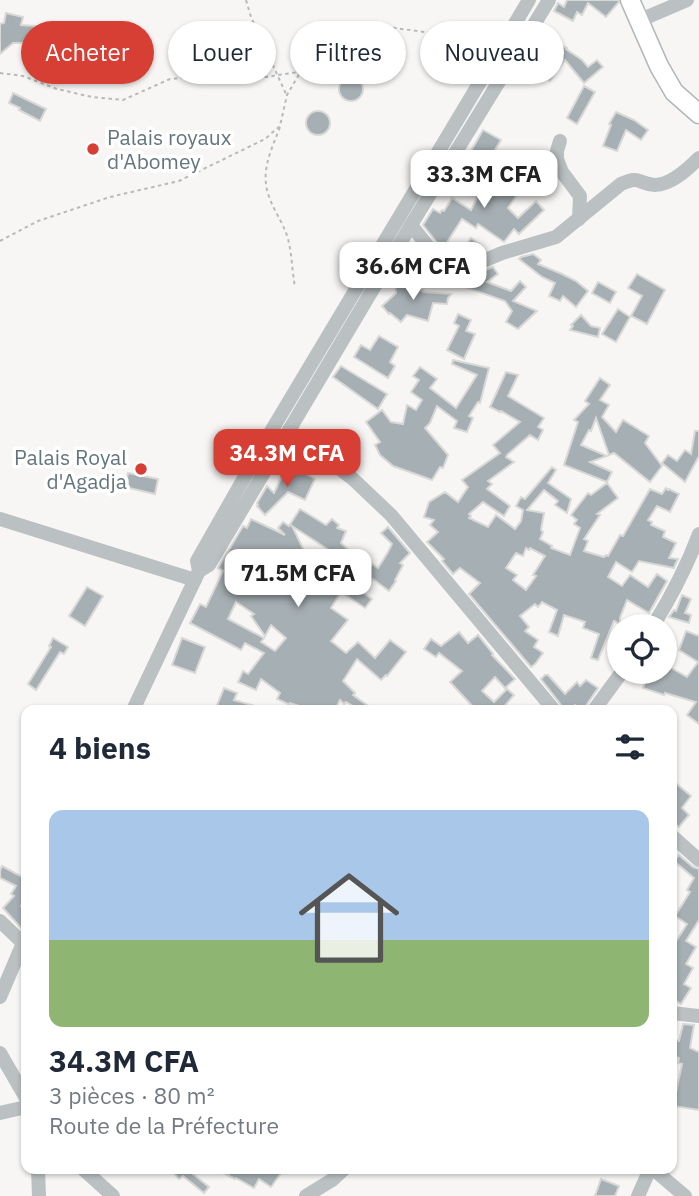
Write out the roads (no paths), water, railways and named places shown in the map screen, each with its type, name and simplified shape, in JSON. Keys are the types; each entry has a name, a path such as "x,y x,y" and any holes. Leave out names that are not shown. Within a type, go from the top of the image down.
{"main road":[{"path":"629,0 674,92 699,114"}],"street":[{"path":"197,575 197,561 264,443 529,0"},
{"path":"135,705 197,575 209,565 411,225 549,0"},
{"path":"638,21 687,0"},
{"path":"560,141 557,159 562,172 580,196 579,219"},
{"path":"386,267 418,274 464,269 502,253 556,237 621,184 633,179 656,185 683,173 699,158"},
{"path":"411,225 447,270"},
{"path":"289,429 353,479 391,515 550,705"},
{"path":"0,519 197,575"},
{"path":"661,614 699,534"},
{"path":"598,705 613,684"},
{"path":"677,840 699,860"},
{"path":"0,921 21,937"},
{"path":"0,997 21,946"},
{"path":"677,1013 696,1012"},
{"path":"0,1053 21,1089"},
{"path":"0,1113 21,1108"},
{"path":"38,1174 39,1196"},
{"path":"89,1174 113,1196"},
{"path":"306,1196 339,1174"},
{"path":"638,1196 649,1174"},
{"path":"658,1174 685,1196"}],"place":[{"name":"Palais royaux d'Abomey","path":"93,149"},
{"name":"Palais Royal d'Agadja","path":"141,469"}]}
